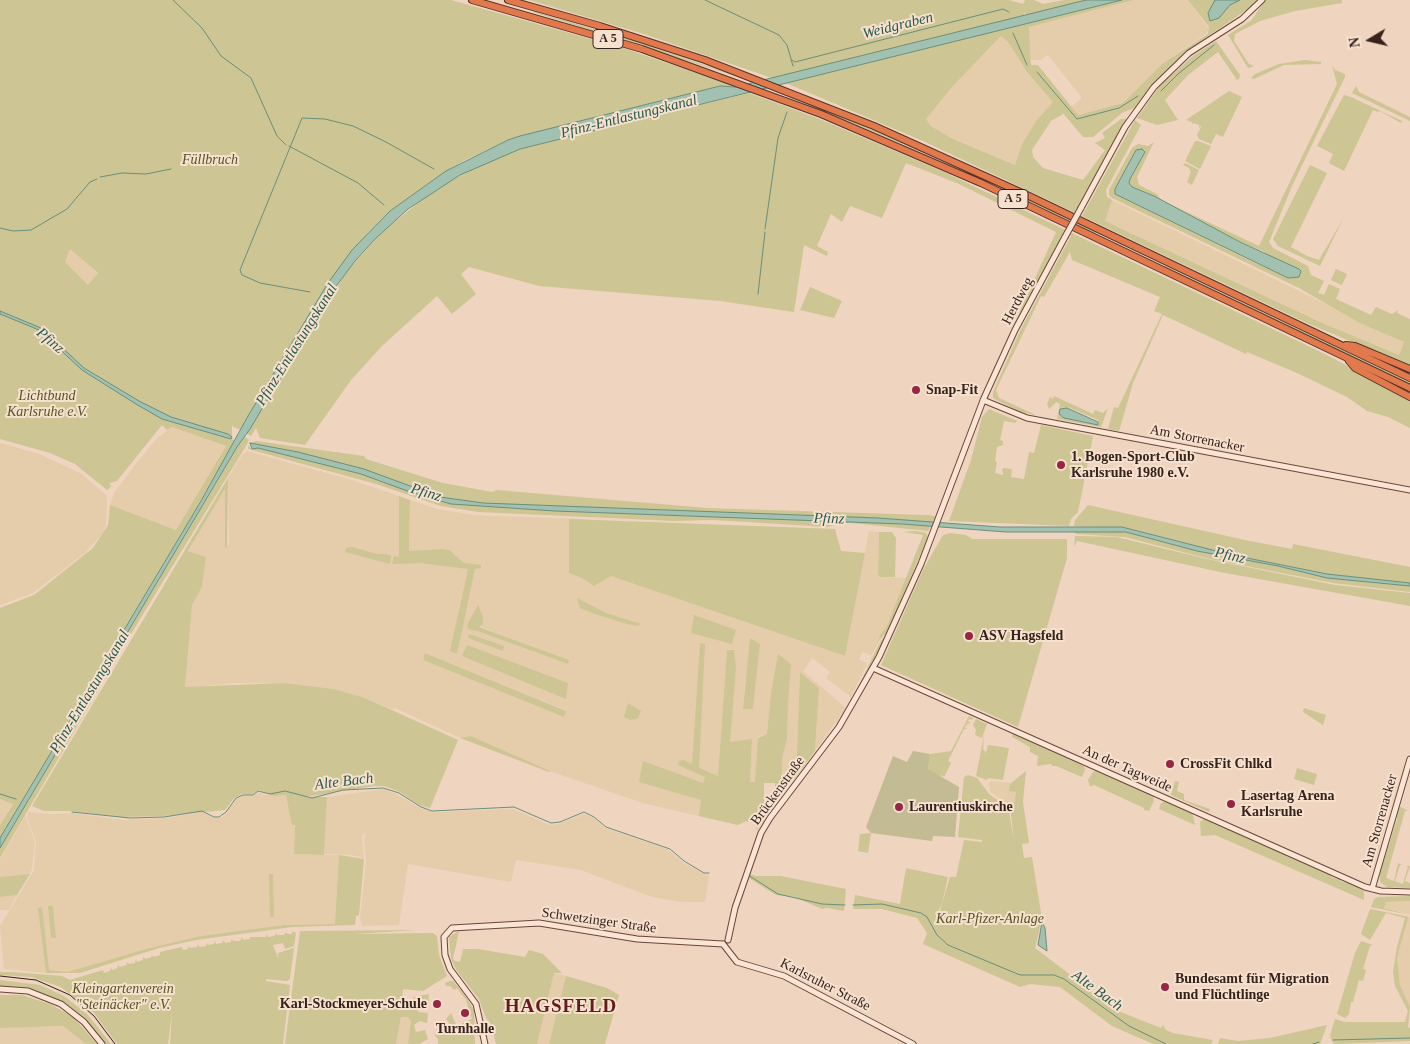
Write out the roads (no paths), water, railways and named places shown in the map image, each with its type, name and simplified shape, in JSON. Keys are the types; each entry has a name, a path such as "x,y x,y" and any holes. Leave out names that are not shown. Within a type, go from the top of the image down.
{"highway":[{"name":"A 5","path":"472,0 642,49 742,84 948,168 1410,388"},
{"name":"A 5","path":"508,0 647,41 759,80 945,156 1410,378"},
{"path":"1340,344 1355,346 1410,369"},
{"path":"1344,357 1356,368 1410,397"}],"main road":[{"name":"Herdweg","path":"873,668 907,598 983,400 1015,330 1128,122 1154,87 1189,53 1242,19 1262,0"},
{"name":"Am Storrenacker","path":"983,400 1033,419 1410,490"},
{"name":"An der Tagweide","path":"873,668 1372,889 1410,892"},
{"name":"Brückenstraße","path":"726,942 734,908 763,828 839,727 873,668"},
{"name":"Am Storrenacker","path":"1372,889 1410,759"},
{"name":"Schwetzinger Straße","path":"485,1044 476,1004 448,964 443,947 445,934 454,928 539,923 637,939 726,942"},
{"name":"Karlsruher Straße","path":"726,942 737,962 784,976 913,1044"},
{"path":"0,989 28,991 61,1004 84,1022 102,1044"}],"water":[{"name":"Pfinz-Entlastungskanal","path":"1086,0 1122,0 520,149 460,175 408,209 375,239 355,261 331,293 250,429 237,447 0,848 0,838 201,501 248,416 328,283 352,250 390,211 446,171 508,140 520,136 720,86 735,87"},
{"path":"1215,0 1240,0 1230,5 1219,18 1210,21 1208,13"},
{"path":"1142,149 1145,152 1130,179 1129,183 1132,187 1154,196 1240,242 1299,269 1301,271 1299,277 1288,278 1115,194 1115,189 1136,150"},
{"path":"0,311 41,328 84,368 139,401 171,417 228,434 232,437 231,439 162,419 82,370 39,330 0,314"},
{"path":"1067,408 1098,422 1098,425 1064,418 1059,414 1060,409"},
{"name":"Pfinz","path":"250,443 298,452 364,469 440,497 483,503 878,518 1000,527 1122,527 1232,555 1327,574 1410,583 1410,586 1327,578 1278,566 1197,551 1126,532 1006,532 902,524 555,511 451,504 410,492 361,474 258,448 252,449"},
{"path":"1042,922 1045,928 1047,951 1038,945"}],"waterway":[{"path":"173,0 202,28 221,56 251,78 277,136 286,145"},
{"name":"Weidgraben","path":"705,0 779,35 787,45 793,66"},
{"name":"Weidgraben","path":"792,60 795,62 1003,9 1009,12"},
{"name":"Weidgraben","path":"1013,33 1027,65"},
{"path":"1161,91 1178,74 1214,45"},
{"path":"1037,72 1077,119 1119,108 1138,96"},
{"name":"Weidgraben","path":"765,229 778,138 787,112"},
{"path":"310,292 260,283 242,275 240,270 302,118 325,119 353,126 434,169"},
{"path":"289,146 358,183 384,205"},
{"path":"100,177 122,173 146,174 171,169"},
{"path":"0,228 13,231 31,230 67,209 90,182 97,179"},
{"name":"Weidgraben","path":"758,294 765,232"},
{"name":"Alte Bach","path":"72,812 130,818 164,817 202,811 214,817 219,817 226,812 236,798 243,795 253,795 258,791 270,794 285,791 312,798 343,790 383,788 399,793 421,807 432,811 514,807 551,823 560,822 584,812 594,817 606,827 670,849 684,861 704,873 709,873"},
{"name":"Alte Bach","path":"0,794 16,799"},
{"name":"Alte Bach","path":"748,875 778,894 822,904 845,905"},
{"name":"Alte Bach","path":"853,905 882,904 921,913 927,917 937,935 948,945 1020,975 1054,975 1064,979 1129,1026 1166,1044"},
{"name":"Alte Bach","path":"1333,1040 1410,1038"},
{"name":"Alte Bach","path":"1313,1044 1319,1042"}],"tram line":[{"path":"0,976 36,980 70,995 94,1016 115,1044"}],"place":[{"name":"Snap-Fit","path":"916,390"},
{"name":"1. Bogen-Sport-Club Karlsruhe 1980 e.V.","path":"1061,465"},
{"name":"ASV Hagsfeld","path":"969,636"},
{"name":"CrossFit Chlkd","path":"1170,764"},
{"name":"Lasertag Arena Karlsruhe","path":"1231,804"},
{"name":"Laurentiuskirche","path":"899,807"},
{"name":"Bundesamt für Migration und Flüchtlinge","path":"1165,987"},
{"name":"Karl-Stockmeyer-Schule","path":"437,1004"},
{"name":"Turnhalle","path":"465,1013"}],"district":[{"name":"HAGSFELD","path":"561,1007"}],"park label":[{"name":"Füllbruch","path":"210,160"},
{"name":"Lichtbund Karlsruhe e.V.","path":"47,404"},
{"name":"Karl-Pfizer-Anlage","path":"990,919"},
{"name":"Kleingartenverein \"Steinäcker\" e.V.","path":"123,998"}]}
